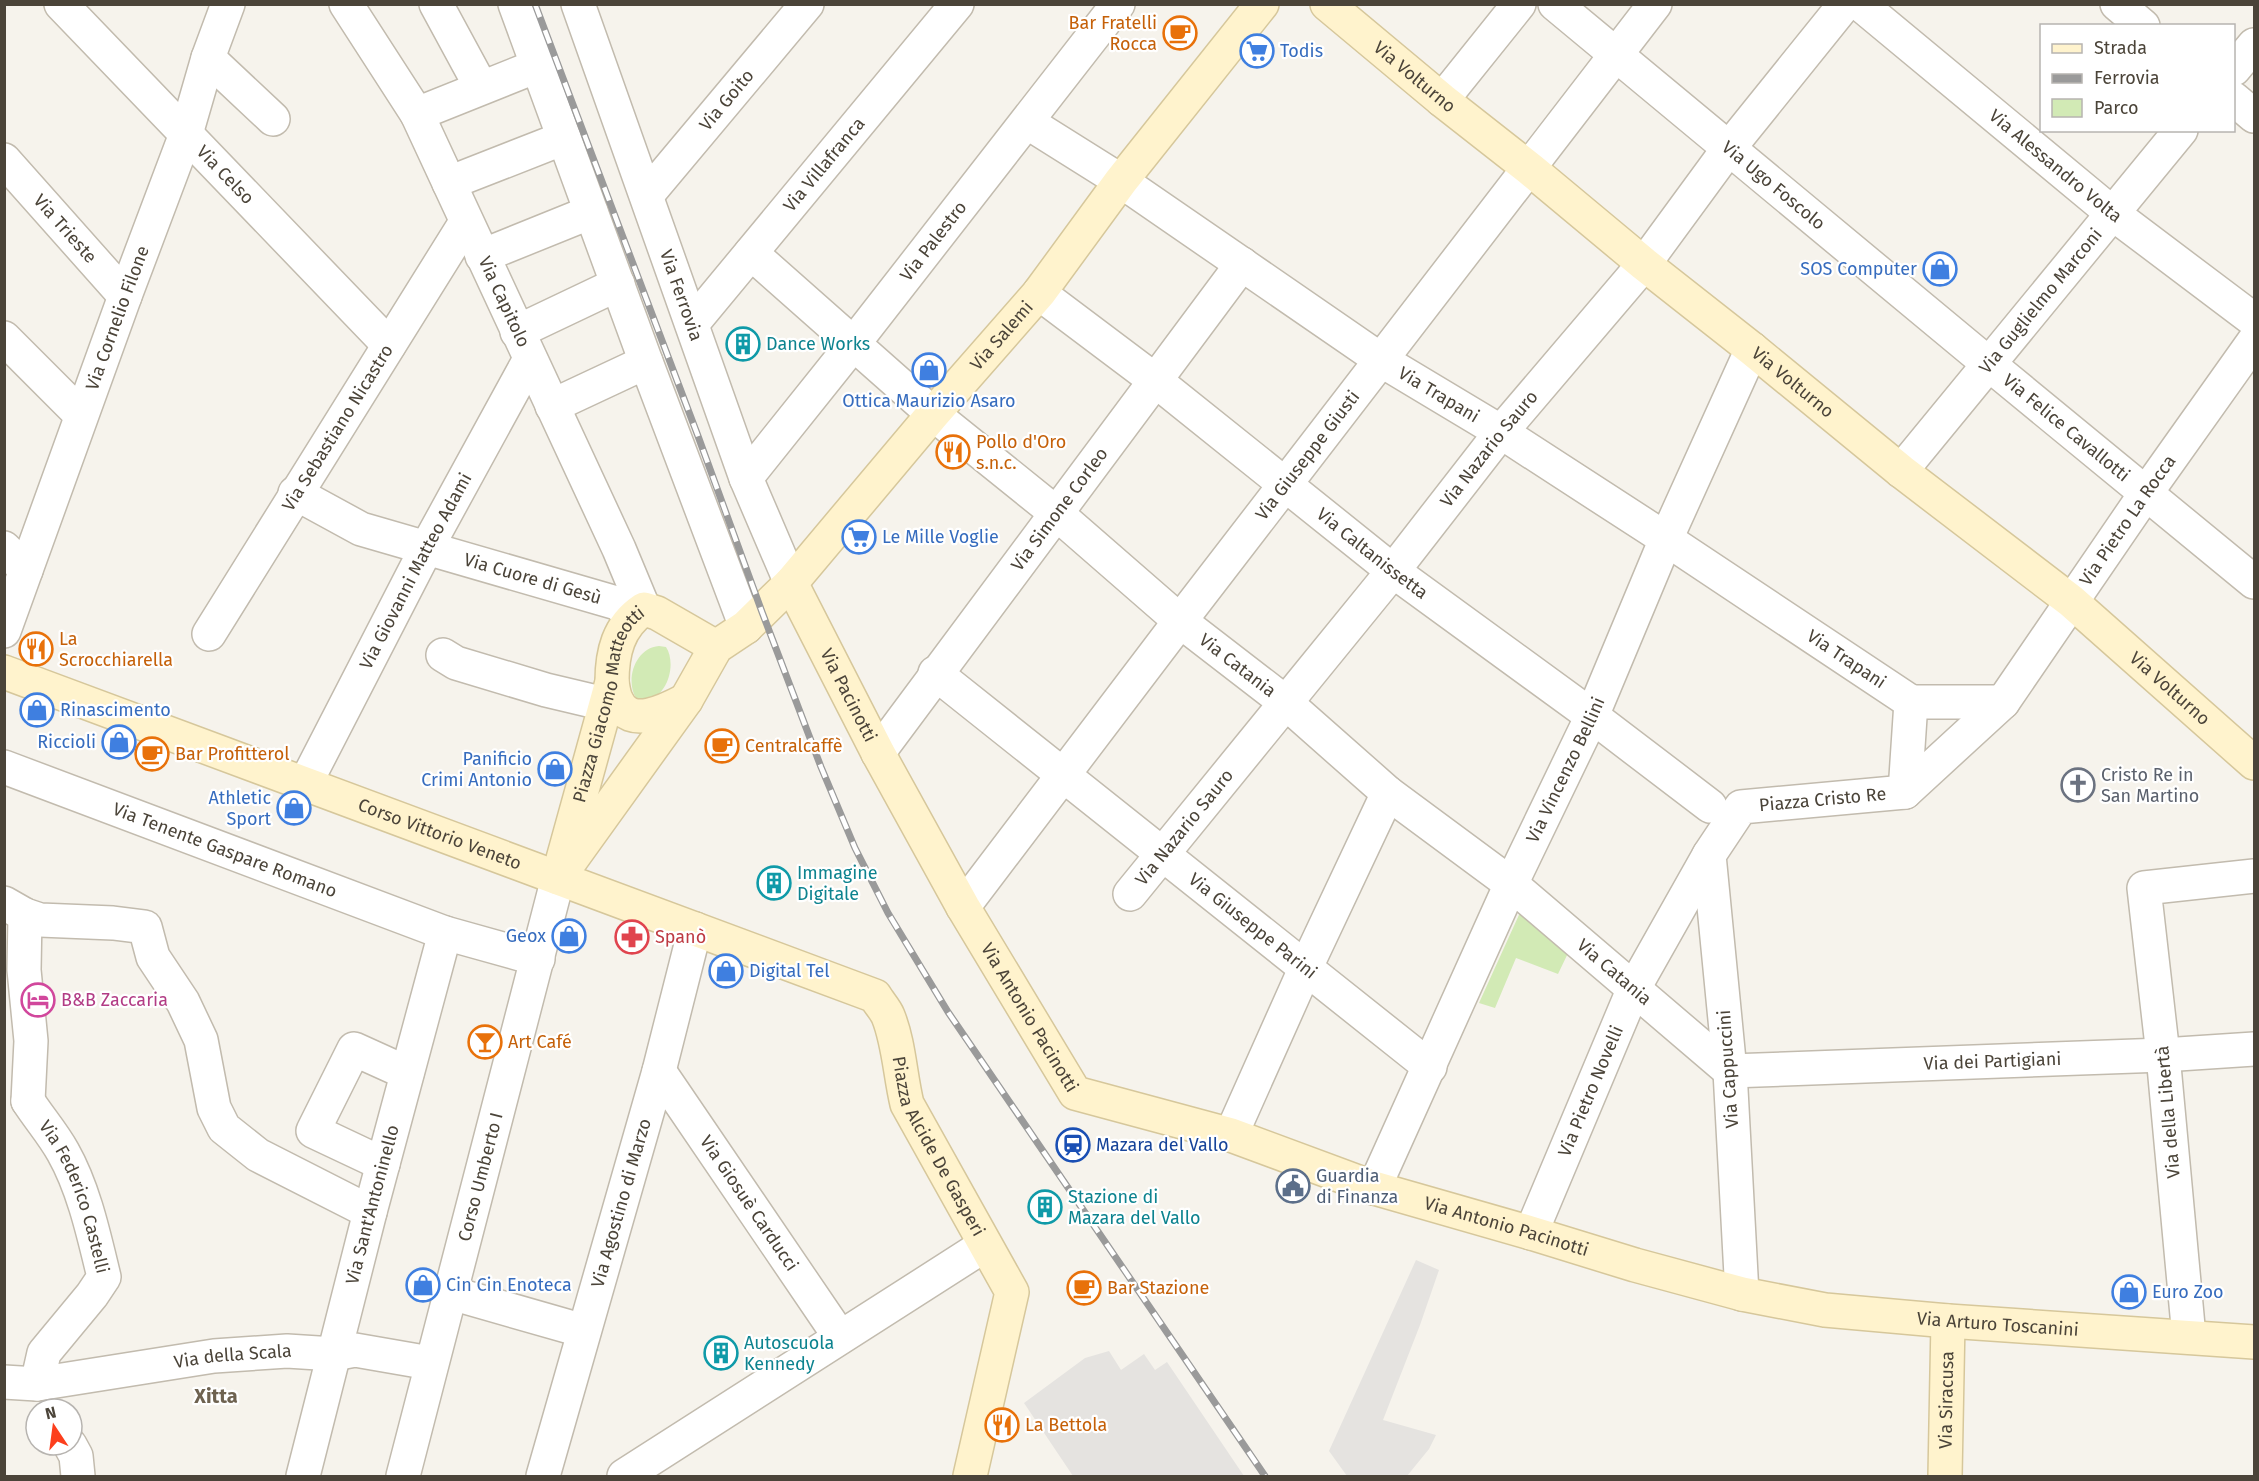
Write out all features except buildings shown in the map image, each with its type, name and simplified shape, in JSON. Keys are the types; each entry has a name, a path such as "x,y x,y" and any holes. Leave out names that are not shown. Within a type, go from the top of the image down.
{"street":[{"name":"Via Celso","path":"61,4 389,345"},
{"name":"Via Cornelio Filone","path":"4,631 15,559 81,415 186,134 208,58 228,4"},
{"name":"Via Capitolo","path":"345,4 417,114 619,549 637,613"},
{"path":"436,4 481,87"},
{"path":"515,4 746,627"},
{"name":"Via Goito","path":"647,195 807,4"},
{"name":"Via Villafranca","path":"692,324 957,4"},
{"name":"Via Palestro","path":"746,478 1118,4"},
{"name":"Via Salemi","path":"716,646 746,627 791,583 933,414 1039,294 1121,181 1262,4"},
{"name":"Via Volturno","path":"1328,4 1442,100 1901,471 2071,601 2254,763"},
{"path":"1442,100 1519,4"},
{"name":"Via Ugo Foscolo","path":"1556,4 1989,365"},
{"name":"Via Giuseppe Giusti","path":"963,908 1180,621 1655,4"},
{"name":"Via Nazario Sauro","path":"1130,894 1394,570 1501,432 1644,264 1729,148 1845,4"},
{"name":"Via Alessandro Volta","path":"1860,4 2112,213 2254,320"},
{"path":"2117,4 2141,24"},
{"name":"Via Ferrovia","path":"586,9 647,195 746,478 791,583"},
{"path":"2235,68 2254,45"},
{"path":"208,58 273,119"},
{"path":"417,114 537,66"},
{"path":"2235,100 2254,116"},
{"name":"Via Trapani","path":"1027,122 1121,181 1381,360 1501,432 1666,538 1911,702"},
{"name":"Via Guglielmo Marconi","path":"1901,471 2179,132"},
{"path":"449,183 564,138"},
{"name":"Via Trieste","path":"4,160 124,296"},
{"path":"482,256 591,212"},
{"name":"Via Sebastiano Nicastro","path":"209,634 466,222"},
{"name":"Via Catania","path":"751,253 933,414 1056,513 1180,621 1285,702 1388,794 1510,884 1730,1071"},
{"name":"Via Simone Corleo","path":"878,753 1242,264"},
{"path":"524,346 618,284"},
{"name":"Via Caltanissetta","path":"1039,294 1156,381 1394,570 1592,716 1725,807"},
{"path":"4,338 81,415"},
{"name":"Via Pietro La Rocca","path":"2003,702 2146,493 2254,341"},
{"name":"Via Giovanni Matteo Adami","path":"305,784 426,549 524,346"},
{"name":"Via Vincenzo Bellini","path":"1374,1188 1510,884 1592,716 1666,538 1752,349"},
{"path":"552,406 646,362"},
{"name":"Via Felice Cavallotti","path":"1989,365 2254,582"},
{"name":"Via Cuore di Gesù","path":"295,493 361,529 620,604 637,613"},
{"name":"Via Pacinotti","path":"791,583 878,753 908,806"},
{"name":"Piazza Giacomo Matteotti","path":"637,613 676,623 716,646 686,700 558,878 608,693 612,658 637,613"},
{"path":"443,655 456,663 534,686 608,693 627,712 642,716 655,715 686,700"},
{"name":"Corso Vittorio Veneto","path":"4,672 875,996"},
{"name":"Via Giuseppe Parini","path":"935,674 1430,1067"},
{"path":"1911,702 2003,702"},
{"name":"Piazza Cristo Re","path":"1905,792 1911,702"},
{"name":"Piazza Cristo Re","path":"1725,807 1905,792 2003,702"},
{"name":"Via Tenente Gaspare Romano","path":"4,767 445,933 535,971"},
{"path":"1231,1136 1306,967 1388,794"},
{"name":"Via Antonio Pacinotti","path":"908,806 963,908 1075,1093 1231,1136 1374,1188 1742,1294"},
{"path":"1711,850 1725,807"},
{"name":"Via Pietro Novelli","path":"1531,1233 1634,988 1711,850"},
{"name":"Via Cappuccini","path":"1711,850 1730,1071 1742,1294"},
{"name":"Via della Libertà","path":"2189,1337 2163,1055 2144,888 2254,876"},
{"name":"Corso Umberto I","path":"402,1476 558,878"},
{"path":"15,909 40,920 113,923 146,927 153,957 183,1002 201,1040 214,1108 224,1128 258,1155 370,1212"},
{"path":"15,909 31,1041 16,1100"},
{"name":"Via Agostino di Marzo","path":"543,1476 659,1071 695,929"},
{"name":"Via Sant'Antoninello","path":"303,1476 370,1212 445,933"},
{"name":"Piazza Alcide De Gasperi","path":"875,996 887,1013 894,1034 900,1077 907,1104 1012,1292 970,1476"},
{"name":"Via dei Partigiani","path":"1730,1071 2163,1055 2254,1048"},
{"path":"383,1164 313,1131 354,1049 408,1073"},
{"name":"Via Giosuè Carducci","path":"659,1071 840,1336"},
{"name":"Via Federico Castelli","path":"16,1100 63,1152 79,1191 97,1246 104,1277 92,1296 44,1353 44,1396"},
{"path":"624,1476 661,1465 840,1336 985,1245"},
{"path":"451,1293 584,1331"},
{"name":"Via Arturo Toscanini","path":"1742,1294 1825,1310 1948,1321 2254,1342"},
{"name":"Via Siracusa","path":"1945,1476 1948,1321"},
{"name":"Via della Scala","path":"4,1382 44,1396 214,1356 287,1351 334,1354 355,1350 430,1363"}],"green space":[{"path":"659,646 666,647 670,655 671,665 666,684 654,697 646,700 636,698 632,683 634,666 644,652"},
{"path":"1523,906 1570,949 1558,974 1516,958 1495,1008 1479,1003"}],"shaded area":[{"path":"1416,1260 1439,1270 1383,1420 1436,1435 1429,1449 1407,1476 1347,1476 1329,1451"},
{"path":"1109,1351 1121,1370 1144,1354 1155,1370 1167,1362 1244,1476 1073,1476 1024,1403 1085,1358"}],"railway":[{"path":"535,4 762,612 821,767 855,848 888,913 948,1012 1265,1476"}],"place":[{"name":"Bar Fratelli Rocca","path":"1180,33"},
{"name":"Todis","path":"1257,51"},
{"name":"SOS Computer","path":"1940,269"},
{"name":"Dance Works","path":"743,344"},
{"name":"Ottica Maurizio Asaro","path":"929,370"},
{"name":"Pollo d'Oro s.n.c.","path":"953,452"},
{"name":"Le Mille Voglie","path":"859,537"},
{"name":"La Scrocchiarella","path":"36,649"},
{"name":"Rinascimento","path":"37,710"},
{"name":"Riccioli","path":"119,742"},
{"name":"Centralcaffè","path":"722,746"},
{"name":"Bar Profitterol","path":"152,754"},
{"name":"Panificio Crimi Antonio","path":"555,769"},
{"name":"Cristo Re in San Martino","path":"2078,785"},
{"name":"Athletic Sport","path":"294,808"},
{"name":"Immagine Digitale","path":"774,883"},
{"name":"Geox","path":"569,936"},
{"name":"Spanò","path":"632,937"},
{"name":"Digital Tel","path":"726,971"},
{"name":"B&B Zaccaria","path":"38,1000"},
{"name":"Art Café","path":"485,1042"},
{"name":"Mazara del Vallo","path":"1073,1145"},
{"name":"Guardia di Finanza","path":"1293,1186"},
{"name":"Stazione di Mazara del Vallo","path":"1045,1207"},
{"name":"Cin Cin Enoteca","path":"423,1285"},
{"name":"Bar Stazione","path":"1084,1288"},
{"name":"Euro Zoo","path":"2129,1292"},
{"name":"Autoscuola Kennedy","path":"721,1353"},
{"name":"La Bettola","path":"1002,1425"}],"district":[{"name":"Xitta","path":"216,1396"}]}
